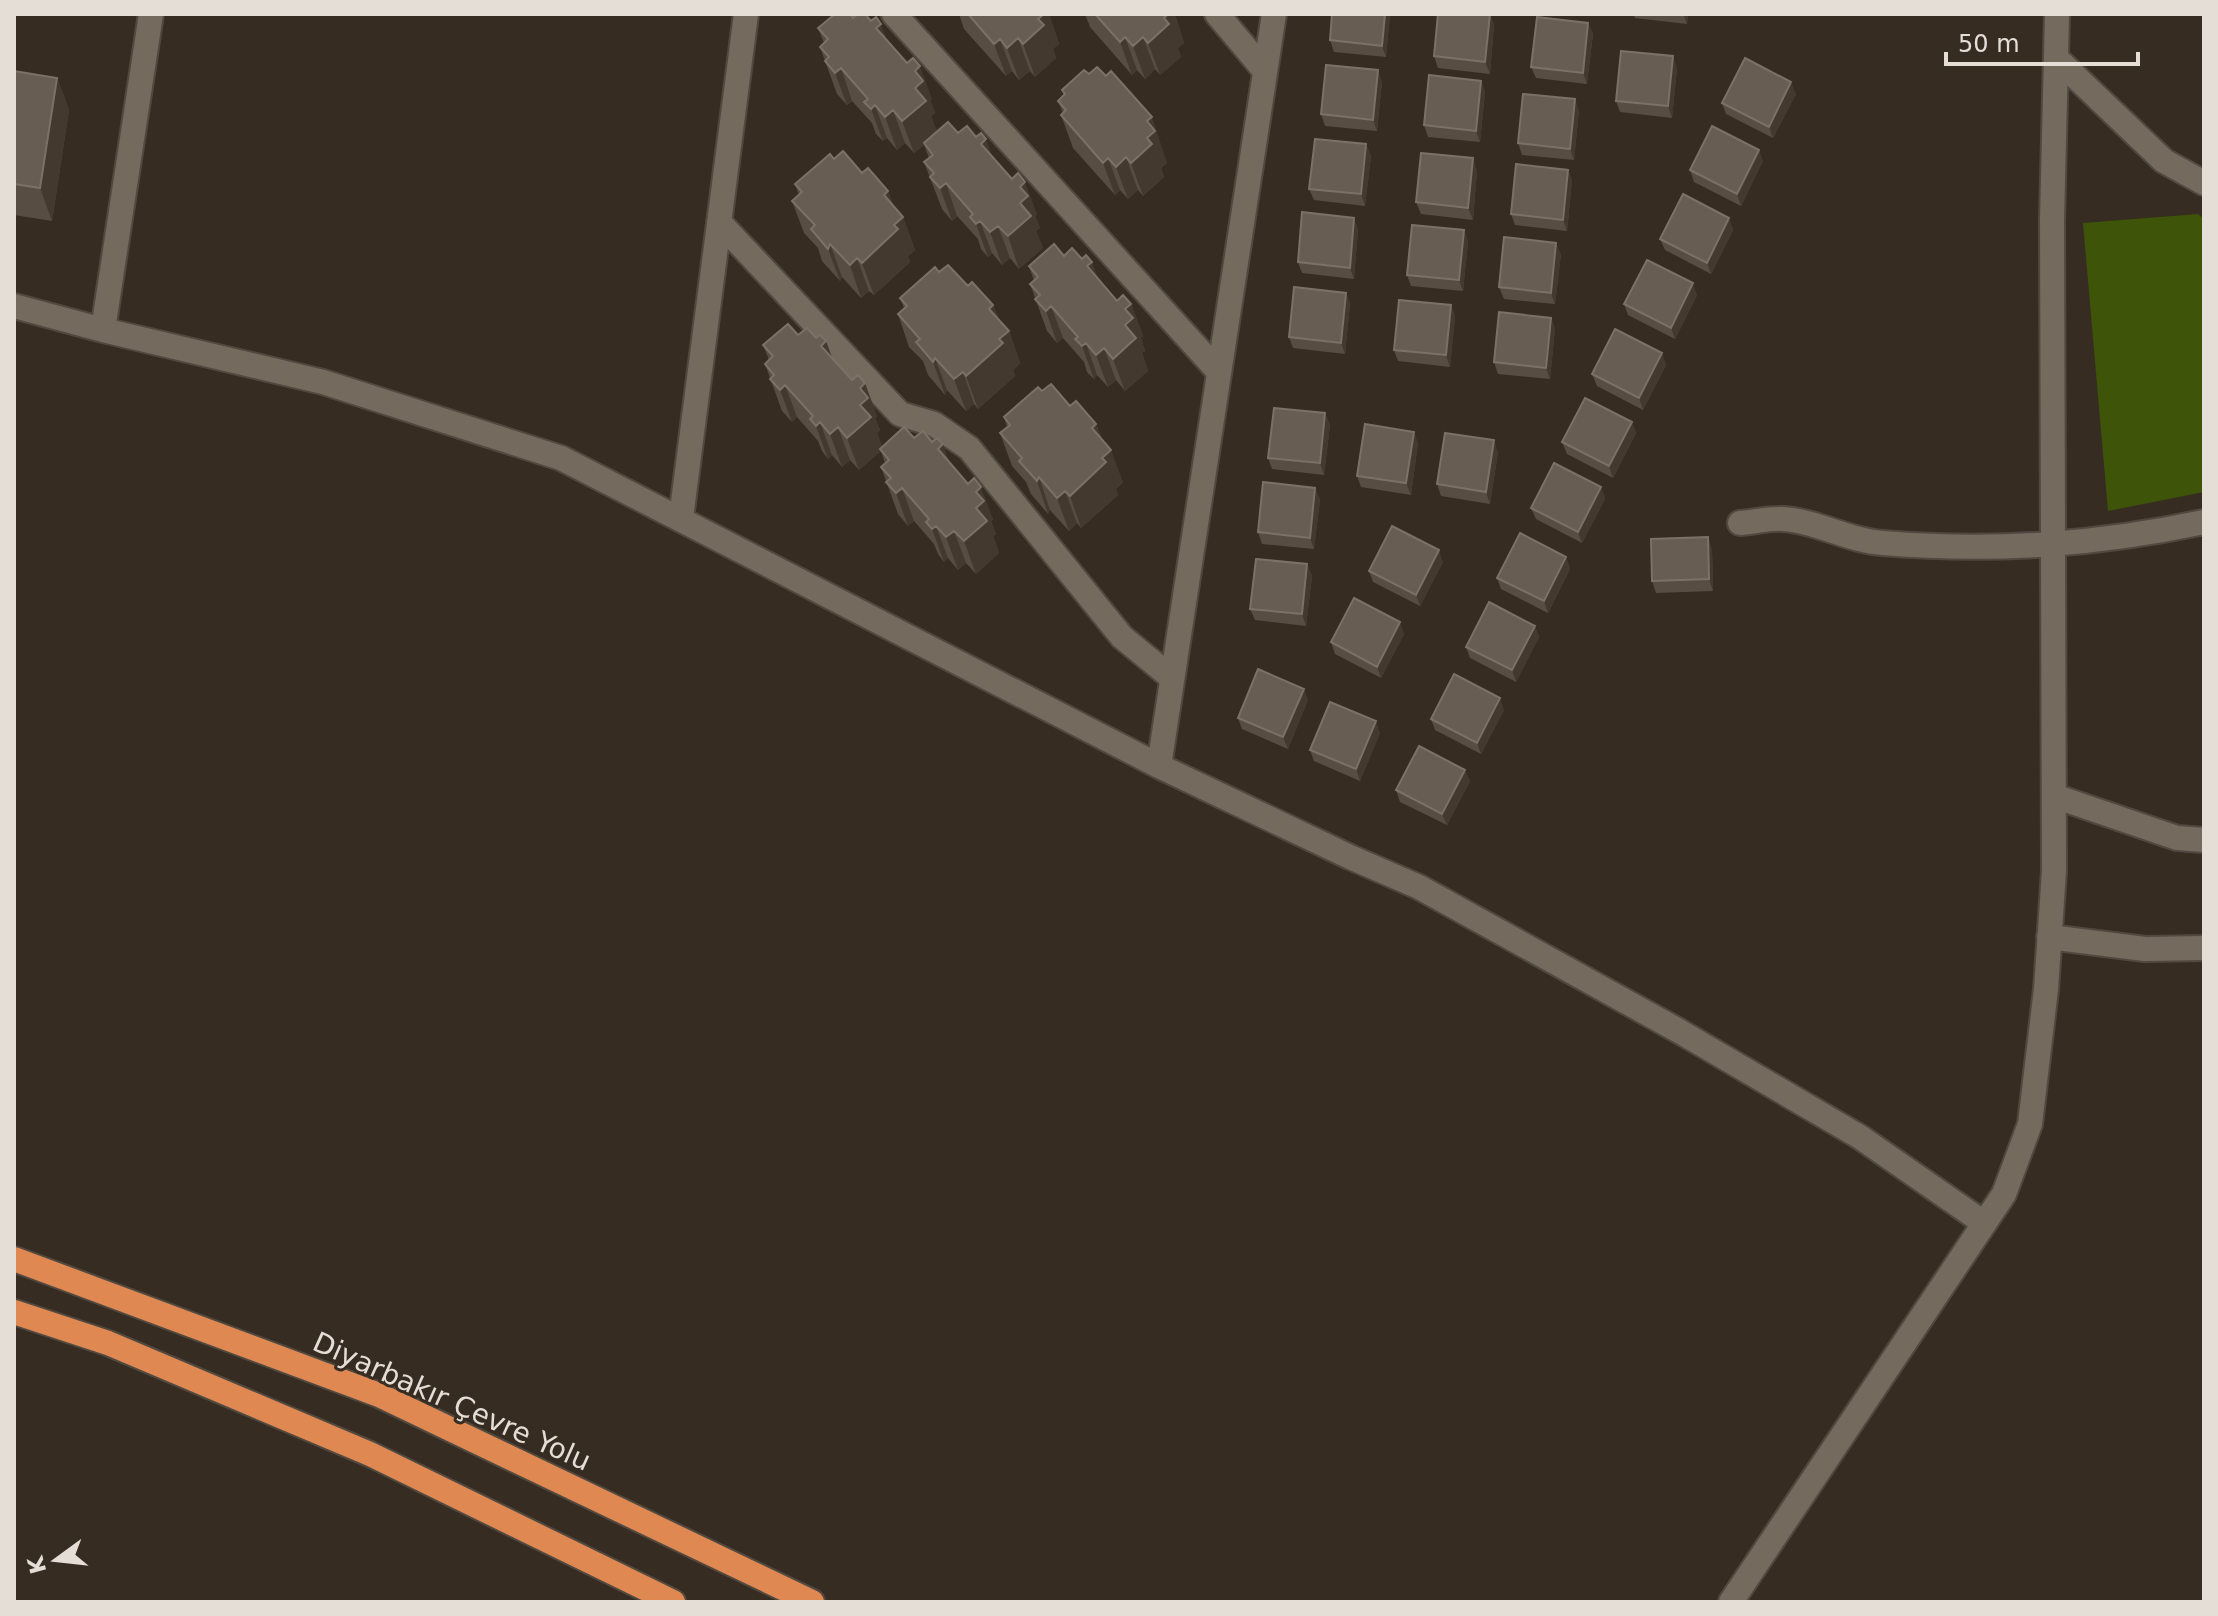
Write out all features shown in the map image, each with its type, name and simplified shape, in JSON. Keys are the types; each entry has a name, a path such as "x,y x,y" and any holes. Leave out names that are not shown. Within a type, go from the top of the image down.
{"highway":[{"name":"Diyarbakır Çevre Yolu","path":"14,1259 379,1395 812,1602"},
{"path":"14,1312 108,1343 370,1454 673,1602"}],"street":[{"path":"103,330 151,14"},
{"path":"681,518 746,14"},
{"path":"894,14 1219,372"},
{"path":"1217,14 1265,71"},
{"path":"1159,766 1274,14"},
{"path":"1731,1602 2004,1194 2030,1124 2046,989 2054,871 2052,220 2057,14"},
{"path":"2056,58 2164,161 2204,183"},
{"path":"719,222 900,414 934,424 969,448 1122,637 1172,678"},
{"path":"14,306 323,382 561,458 1159,766 1419,887 1679,1031 1860,1137 1984,1223"},
{"path":"1740,523 1783,519 1878,543 1965,548 2052,545 2142,535 2204,522"},
{"path":"2054,796 2177,838 2204,840"},
{"path":"2049,937 2145,949 2204,948"}],"green space":[{"path":"2198,214 2204,219 2204,492 2108,511 2083,223"}],"building":[{"path":"835,14 850,14 853,18 865,14 871,21 876,17 881,24 876,28 907,63 913,58 920,66 915,71 923,81 915,88 926,101 902,121 893,110 885,117 875,105 871,109 864,102 868,99 841,68 835,73 825,61 829,57 820,47 828,39 818,28"},
{"path":"968,14 1044,14 1038,19 1044,25 1023,44 1018,38 1007,48 1000,39 994,44"},
{"path":"1095,14 1168,14 1164,18 1169,24 1148,43 1143,37 1133,46 1125,37 1120,42"},
{"path":"1332,14 1385,14 1382,46 1330,40"},
{"path":"1438,14 1490,14 1485,62 1434,56"},
{"path":"1537,17 1588,23 1583,73 1531,67"},
{"path":"1621,51 1673,56 1668,106 1616,101"},
{"path":"1745,58 1791,82 1769,127 1722,103"},
{"path":"1326,65 1378,70 1373,120 1321,114"},
{"path":"1097,67 1106,76 1111,71 1152,117 1147,121 1155,131 1147,138 1152,144 1131,163 1126,157 1116,167 1108,158 1103,163 1061,115 1066,110 1058,101 1065,94 1062,90 1084,70 1089,74"},
{"path":"14,71 57,78 40,188 14,184"},
{"path":"1429,75 1481,81 1476,131 1424,125"},
{"path":"1523,94 1575,99 1570,149 1518,143"},
{"path":"948,122 958,133 967,126 976,137 981,133 986,139 981,144 1012,179 1018,173 1025,182 1020,187 1028,196 1020,203 1031,216 1008,236 998,226 990,232 980,221 976,224 970,217 973,214 946,183 940,188 930,177 934,173 924,162 933,155 924,143"},
{"path":"1712,126 1759,150 1737,194 1690,170"},
{"path":"1315,139 1366,144 1361,194 1309,189"},
{"path":"843,151 862,173 868,168 888,191 884,195 903,217 894,225 898,229 862,263 857,258 850,265 830,244 828,249 811,229 815,225 792,201 802,192 795,184 830,154 834,159"},
{"path":"1421,153 1473,158 1468,208 1416,202"},
{"path":"1516,164 1568,170 1563,220 1511,214"},
{"path":"1683,194 1729,218 1707,263 1660,239"},
{"path":"1302,212 1354,218 1350,268 1298,262"},
{"path":"1412,225 1464,230 1459,280 1407,275"},
{"path":"1504,237 1556,243 1551,293 1499,287"},
{"path":"1054,244 1064,256 1072,248 1082,259 1086,255 1092,262 1087,266 1117,301 1123,295 1131,304 1125,309 1133,318 1125,325 1136,338 1113,359 1104,348 1096,355 1086,343 1082,346 1051,306 1046,311 1035,299 1040,295 1030,284 1038,277 1029,266"},
{"path":"1647,260 1693,283 1671,328 1624,304"},
{"path":"948,265 968,286 972,282 993,305 989,309 1009,331 999,339 1003,343 966,376 963,372 954,379 935,358 933,362 916,342 920,339 898,314 907,306 900,298 935,267 939,272"},
{"path":"1294,287 1346,293 1341,343 1289,337"},
{"path":"1399,300 1451,305 1446,355 1394,350"},
{"path":"1499,312 1551,318 1546,368 1494,362"},
{"path":"788,324 798,335 807,328 816,338 820,335 826,341 821,346 852,380 858,375 865,383 860,388 868,398 860,405 871,417 847,438 838,427 830,434 820,422 816,426 810,419 813,416 785,385 780,390 770,379 774,375 765,364 773,356 763,345"},
{"path":"1615,329 1662,353 1639,398 1592,374"},
{"path":"1051,384 1070,406 1076,401 1096,424 1092,428 1111,450 1102,458 1106,462 1070,496 1065,491 1057,498 1039,477 1037,481 1019,461 1022,458 1000,433 1010,425 1004,417 1038,387 1042,391"},
{"path":"1585,398 1632,422 1609,466 1562,442"},
{"path":"1274,408 1325,413 1320,463 1268,458"},
{"path":"1365,424 1414,432 1406,483 1357,476"},
{"path":"904,427 914,438 923,431 932,442 937,438 943,444 938,449 968,484 974,478 981,487 976,492 984,501 976,508 987,521 964,541 954,531 946,537 936,526 932,529 926,522 929,519 902,488 896,493 886,482 891,478 881,467 889,460 880,449"},
{"path":"1445,433 1494,440 1486,492 1437,484"},
{"path":"1554,463 1601,487 1578,532 1531,508"},
{"path":"1263,482 1315,488 1310,538 1258,532"},
{"path":"1392,526 1439,550 1416,595 1369,571"},
{"path":"1520,533 1566,557 1544,601 1497,578"},
{"path":"1708,537 1709,579 1652,581 1651,539"},
{"path":"1256,559 1307,564 1302,614 1250,609"},
{"path":"1354,598 1400,622 1377,667 1331,642"},
{"path":"1489,602 1535,626 1512,670 1466,647"},
{"path":"1258,669 1304,689 1283,737 1238,718"},
{"path":"1454,674 1500,698 1477,743 1431,719"},
{"path":"1330,702 1376,721 1356,769 1310,750"},
{"path":"1419,746 1465,770 1442,814 1396,790"}]}
